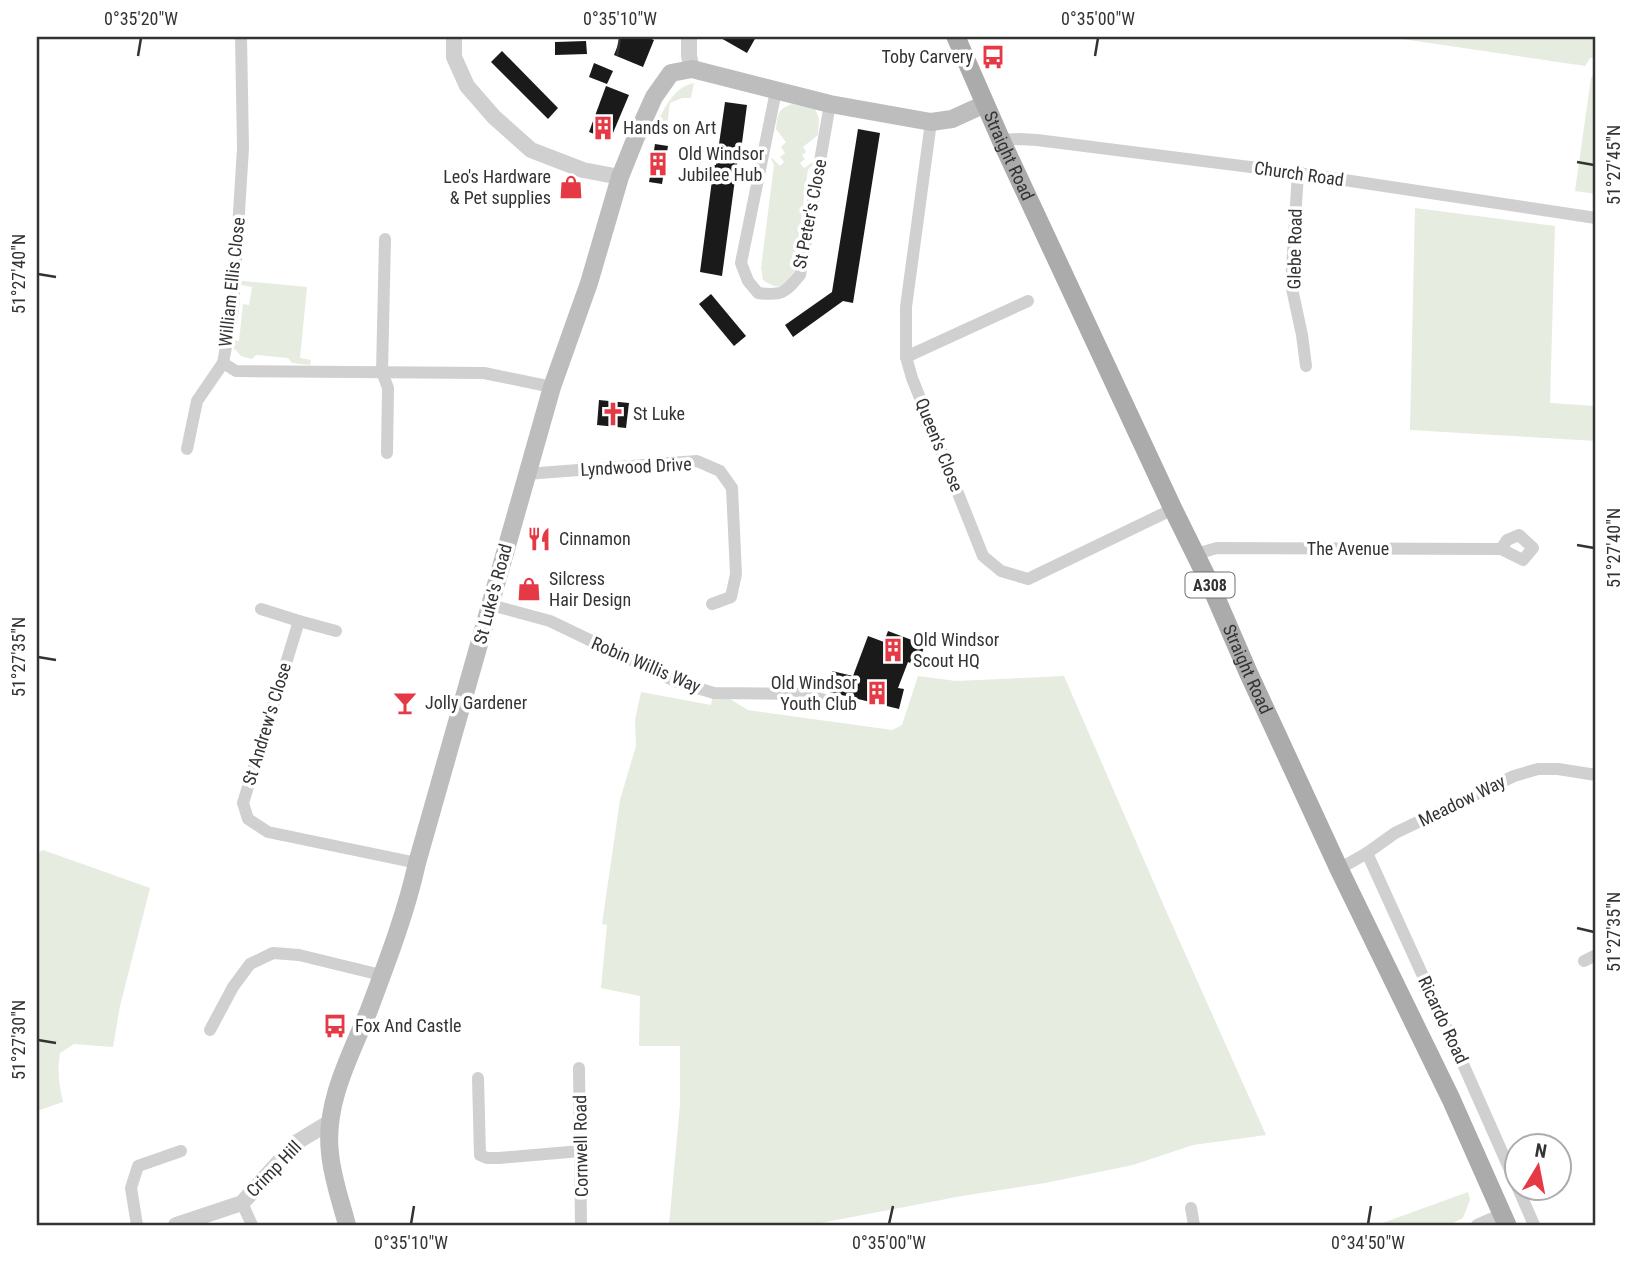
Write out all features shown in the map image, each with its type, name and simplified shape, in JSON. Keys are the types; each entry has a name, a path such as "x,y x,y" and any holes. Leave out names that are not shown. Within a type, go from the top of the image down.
{"main road":[{"name":"Straight Road","path":"956,37 1001,140 1196,554 1339,869 1451,1099 1504,1220"},
{"name":"St Luke's Road","path":"347,1225 329,1152 330,1122 335,1097 410,895 526,474 552,387 589,283 620,177 654,97 671,73 692,69"},
{"path":"692,69 830,104 931,122 952,119 985,104"}],"street":[{"name":"William Ellis Close","path":"241,37 243,148 233,309 223,363 236,371 484,373 552,387"},
{"path":"454,37 454,57 467,86 494,117 531,150 583,170 620,177"},
{"path":"689,37 692,69"},
{"name":"St Peter's Close","path":"776,91 741,262 748,281 758,293 776,295 790,288 800,275 830,104"},
{"name":"Queen's Close","path":"931,122 906,307 906,357 983,556 1001,571 1028,579 1173,509"},
{"name":"Church Road","path":"1001,140 1037,140 1298,173 1596,218"},
{"name":"Glebe Road","path":"1298,173 1291,284 1306,366"},
{"path":"385,239 382,372 388,388 387,453"},
{"path":"906,357 1028,301"},
{"path":"187,450 197,401 223,363"},
{"name":"Lyndwood Drive","path":"526,474 697,461 720,471 732,488 736,574 730,597 712,604"},
{"name":"The Avenue","path":"1196,554 1217,548 1501,549"},
{"name":"Robin Willis Way","path":"491,605 550,621 677,682 714,693 804,694 848,708"},
{"path":"261,609 336,631"},
{"name":"St Andrew's Close","path":"299,621 243,803 248,819 268,832 417,863"},
{"name":"Meadow Way","path":"1339,869 1395,833 1514,776 1538,769 1596,775"},
{"name":"Ricardo Road","path":"1367,853 1504,1157"},
{"path":"210,1030 233,987 250,964 273,953 299,955 381,975"},
{"name":"Cornwell Road","path":"579,1068 581,1225"},
{"path":"478,1078 480,1155 499,1158 581,1151"},
{"name":"Crimp Hill","path":"176,1225 242,1203 297,1142 330,1122"},
{"path":"137,1225 131,1188 138,1166 181,1151"},
{"name":"Ricardo Road","path":"1524,1202 1534,1225"},
{"path":"242,1203 252,1225"},
{"path":"1191,1208 1194,1225"},
{"path":"1476,1225 1504,1220"}],"shaded area":[{"path":"1389,37 1596,37 1596,57 1590,58 1585,66"},
{"path":"1596,69 1596,194 1575,191 1591,78"},
{"path":"694,83 691,98 670,103 667,126 657,123 676,93"},
{"path":"792,104 815,109 819,118 818,135 803,147 806,152 802,155 805,159 800,163 804,168 813,162 814,164 808,169 794,272 781,286 773,286 763,280 761,268 774,165 771,159 780,166 784,162 780,157 785,153 781,147 786,142 776,129 777,120 781,110"},
{"path":"1415,208 1555,226 1550,403 1596,406 1596,441 1410,430"},
{"path":"233,280 307,287 300,358 311,360 310,365 292,363 288,358 256,355 252,359 241,356 230,344 231,340 239,341 243,304 249,305 252,287 232,283"},
{"path":"918,676 956,681 1064,676 1266,1135 1193,1145 1133,1165 810,1225 669,1225 680,1105 680,1046 639,1046 640,996 601,988 607,925 602,924 620,800 636,746 635,720 641,692 711,705 713,694 725,696 748,710 892,730 902,725"},
{"path":"43,850 150,888 120,1006 113,1047 74,1044 60,1053 59,1078 63,1102 37,1111 37,853"},
{"path":"1468,1192 1470,1200 1463,1218 1449,1225 1377,1225"}],"building":[{"path":"621,37 647,37 654,40 643,67 614,55"},
{"path":"719,37 756,37 747,53"},
{"path":"586,41 587,54 555,55 555,42"},
{"path":"502,51 558,108 548,119 491,62"},
{"path":"594,63 613,71 607,84 589,77"},
{"path":"606,86 629,95 610,140 589,132"},
{"path":"725,102 747,105 722,276 700,272"},
{"path":"858,129 880,133 853,303 843,301 793,337 785,325 832,292"},
{"name":"Old Windsor Jubilee Hub","path":"655,144 668,146 662,184 649,182"},
{"path":"711,294 746,336 734,346 699,304"},
{"name":"St Luke","path":"599,400 629,403 626,428 597,425"},
{"path":"888,631 925,645 917,666 908,662 898,688 904,689 899,709 821,690 824,679 830,681 832,671 853,676 868,636 884,642"}],"place":[{"name":"Toby Carvery","path":"993,57"},
{"name":"Hands on Art","path":"603,128"},
{"name":"Old Windsor Jubilee Hub","path":"658,164"},
{"name":"Leo's Hardware & Pet supplies","path":"571,187"},
{"name":"St Luke","path":"613,414"},
{"name":"Cinnamon","path":"539,539"},
{"name":"Silcress Hair Design","path":"529,589"},
{"name":"Old Windsor Scout HQ","path":"893,650"},
{"name":"Old Windsor Youth Club","path":"877,693"},
{"name":"Jolly Gardener","path":"405,703"},
{"name":"Fox And Castle","path":"335,1026"}]}
